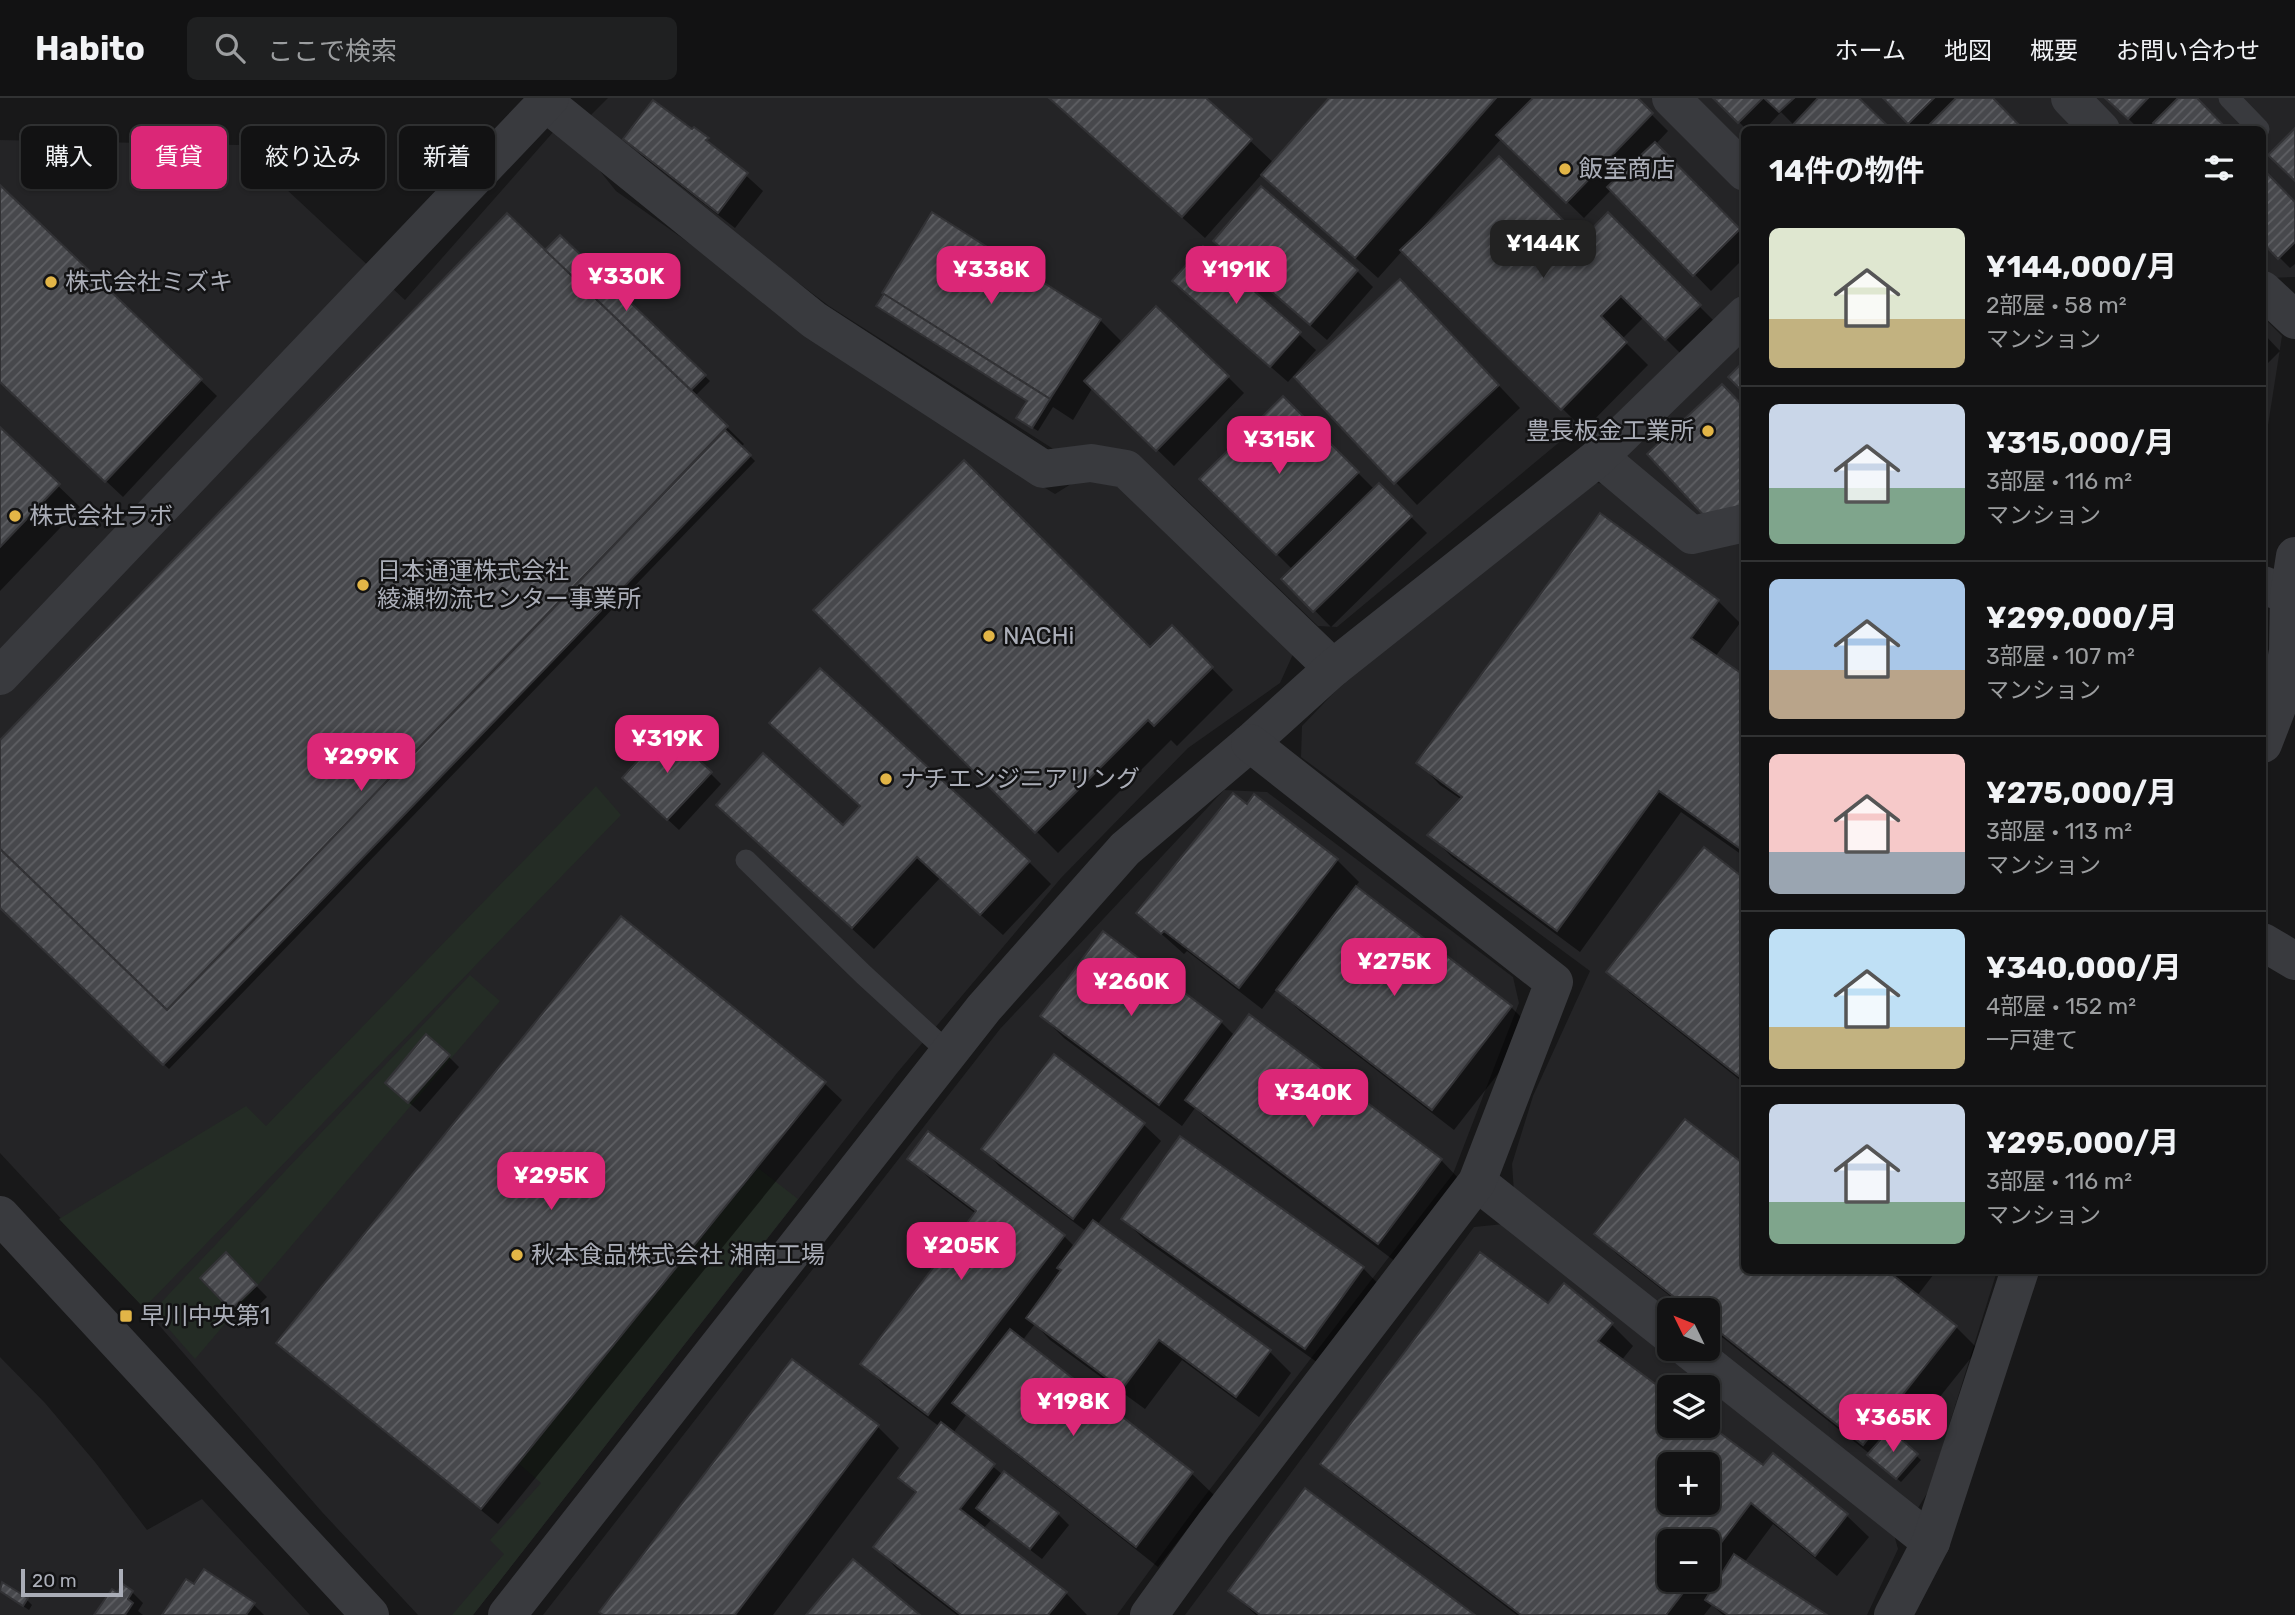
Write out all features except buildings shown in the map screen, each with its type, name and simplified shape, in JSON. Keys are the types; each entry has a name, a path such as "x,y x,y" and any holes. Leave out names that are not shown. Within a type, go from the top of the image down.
{"street":[{"path":"1671,98 1741,169"},
{"path":"2070,98 2097,126"},
{"path":"0,676 547,100 814,320 1043,469 1091,463 1126,469 1333,668"},
{"path":"2266,293 2295,320"},
{"path":"508,1615 984,1008 1125,849 1333,668 1599,457 1741,319"},
{"path":"1599,457 1692,535 1741,524"},
{"path":"2266,736 2278,705 2288,651 2276,590 2295,556"},
{"path":"1149,1615 1214,1525 1477,1182 1554,982 1250,743"},
{"path":"2266,944 2295,961"},
{"path":"1477,1182 1657,1325"},
{"path":"0,1215 370,1615"},
{"path":"1893,1615 1931,1542 2019,1274"},
{"path":"1704,1362 1931,1542"}],"lane":[{"path":"2229,98 2256,126"},
{"path":"746,860 948,1053"}],"shaded area":[{"path":"608,98 2295,98 2295,277 2269,278 2266,282 2266,126 1741,126 1741,510 1686,521 1586,420 1337,627 1318,626 1172,486 1131,456 1058,452 829,306 592,127 590,116"},
{"path":"555,130 592,161 616,191 978,446 1055,494 1087,474 1117,484 1294,652 1280,683 1188,748 1061,878 897,1073 473,1615 418,1615 322,1512 144,1308 0,1153 0,140 21,140 21,189 117,189 117,142 131,143 131,189 227,189 227,145 239,145 241,189 286,189 405,300"},
{"path":"2266,320 2282,336 2266,438"},
{"path":"1596,483 1620,485 1741,534 1741,1274 1996,1274 1929,1490 1915,1513 1720,1358 1720,1298 1657,1298 1657,1301 1514,1192 1512,1164 1533,1096 1590,971 1301,757 1302,726 1347,679"},
{"path":"596,786 621,815 144,1308 59,1219 246,1106 266,1126"},
{"path":"1224,790 1267,792 1513,977 1519,1003 1453,1174 1194,1510 1117,1615 543,1615 1000,1029"},
{"path":"470,975 500,1001 195,1359 153,1311"},
{"path":"758,1168 798,1199 473,1615 452,1615 504,1554 490,1540 541,1483 518,1463"},
{"path":"1504,1224 1657,1345 1657,1362 1679,1362 1695,1375 1657,1375 1657,1438 1720,1438 1720,1394 1893,1531 1898,1549 1867,1615 1185,1615 1474,1227"},
{"path":"0,1357 45,1403 147,1530 202,1499 310,1615 0,1615"}],"place":[{"name":"飯室商店","path":"1565,169"},
{"name":"株式会社ミズキ","path":"51,282"},
{"name":"豊長板金工業所","path":"1708,431"},
{"name":"株式会社ラボ","path":"15,516"},
{"name":"日本通運株式会社 綾瀬物流センター事業所","path":"363,585"},
{"name":"NACHi","path":"989,636"},
{"name":"ナチエンジニアリング","path":"886,779"},
{"name":"秋本食品株式会社 湘南工場","path":"517,1255"},
{"name":"早川中央第1","path":"126,1316"}]}
